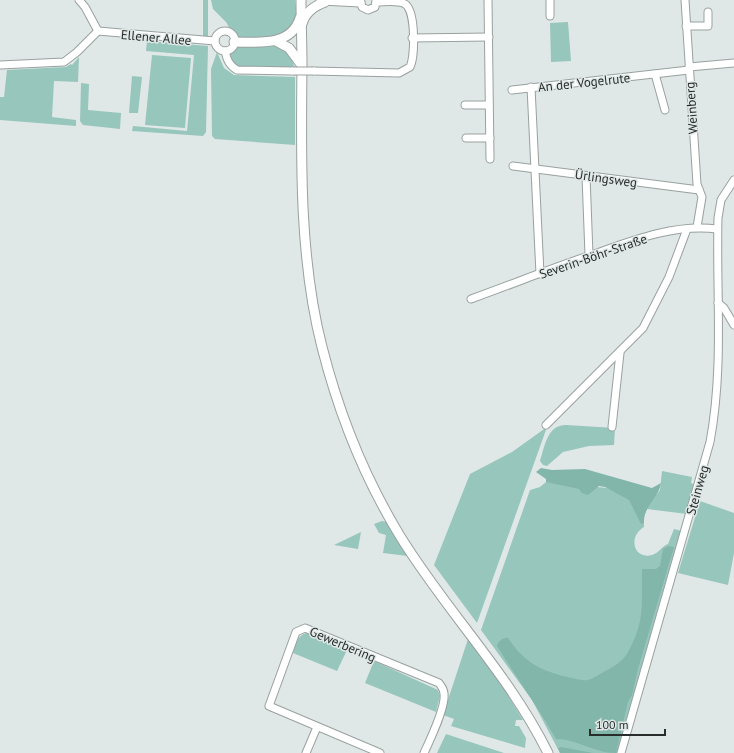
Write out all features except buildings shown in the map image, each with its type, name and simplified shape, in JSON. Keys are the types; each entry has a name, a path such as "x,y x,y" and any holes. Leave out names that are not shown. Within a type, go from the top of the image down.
{"main road":[{"path":"301,0 303,198 311,291 321,346 334,392 349,434 371,486 400,537 516,696 548,753"},
{"path":"301,27 307,14 323,1 360,1"},
{"path":"234,42 283,40 294,29 301,13"},
{"path":"276,41 289,48 302,66"}],"street":[{"path":"0,65 64,62 77,52 98,31 85,6 80,0"},
{"path":"488,0 490,159"},
{"path":"550,0 550,16"},
{"name":"Weinberg","path":"685,0 697,184 702,197 697,227"},
{"path":"226,51 227,60 231,66 237,70 399,73 406,70 412,63 413,18 409,8 401,3 376,1 375,7 368,10 364,9 360,1"},
{"path":"686,26 708,26 708,12"},
{"name":"Ellener Allee","path":"98,31 215,41"},
{"path":"225,32 232,35 234,42 232,48 226,51 218,48 215,41 218,34 225,32"},
{"path":"412,38 489,38"},
{"name":"An der Vogelrute","path":"512,90 656,74 734,63"},
{"path":"656,74 664,110"},
{"path":"531,88 540,274"},
{"path":"465,105 489,105"},
{"path":"466,138 490,138"},
{"name":"Ürlingsweg","path":"513,166 699,190"},
{"path":"586,176 589,255"},
{"name":"Steinweg","path":"621,753 710,442 718,382 718,218 722,200 734,180"},
{"name":"Severin-Böhr-Straße","path":"471,299 589,255 656,234 697,227 717,229"},
{"path":"546,426 620,353 647,323 676,260 687,229"},
{"path":"718,303 724,308 734,325"},
{"path":"612,426 620,353"},
{"name":"Gewerbering","path":"380,753 269,706 296,632 305,628 439,683 444,689 445,696 435,728 424,753"},
{"path":"306,753 317,727"}],"green space":[{"path":"203,0 208,0 208,36 203,37"},
{"path":"211,0 295,0 296,19 293,27 280,36 263,39 238,37 233,34 226,22 213,9"},
{"path":"568,22 571,61 551,62 550,23"},
{"path":"147,41 208,46 206,132 203,136 132,131 133,126 187,131 194,55 146,51"},
{"path":"236,46 279,46 290,55 294,68 237,66 230,56 231,51"},
{"path":"217,52 224,68 234,75 295,77 295,145 215,139 212,136 211,69"},
{"path":"152,55 191,58 185,128 145,125"},
{"path":"79,57 78,82 54,81 52,117 76,120 76,126 0,120 0,97 4,97 7,70 66,67 71,64 72,65"},
{"path":"132,76 142,77 138,113 129,113"},
{"path":"81,83 89,84 88,110 121,113 120,129 83,125 80,121"},
{"path":"566,425 615,428 614,445 589,446 563,452 547,466 543,465 540,461 548,437 555,429"},
{"path":"547,427 477,623 434,565 470,474 512,452"},
{"path":"541,468 552,470 585,469 652,488 661,483 660,488 648,507 644,517 644,523 641,524 629,500 605,487 599,486 588,495 582,493 579,489 546,482 546,479 536,472"},
{"path":"662,471 692,477 691,483 695,485 687,514 647,509 644,516 644,527 639,531 634,541 637,551 640,554 646,556 652,555 668,544 674,529 682,531 671,563 617,753 560,753 532,700 481,630 530,490 540,487 546,482 607,488 647,507 660,490"},
{"path":"700,501 734,513 734,553 728,585 678,573"},
{"path":"382,521 389,525 408,556 383,553 386,535 379,533 374,524"},
{"path":"361,532 358,549 334,545"},
{"path":"668,546 674,547 638,669 632,695 628,702 616,753 600,751 571,741 556,739 497,646 498,643 503,639 508,638 520,653 533,664 548,671 580,680 588,680 612,668 626,655 638,630 642,602 642,569 656,569 660,566 663,549"},
{"path":"307,633 347,650 337,671 293,653 299,638"},
{"path":"468,639 501,684 523,720 516,720 515,726 519,726 526,738 525,748 451,726 454,719 443,715"},
{"path":"374,661 438,690 440,696 436,712 365,683"},
{"path":"446,734 504,753 437,753"},
{"path":"561,747 593,753 560,753 558,748"}]}
